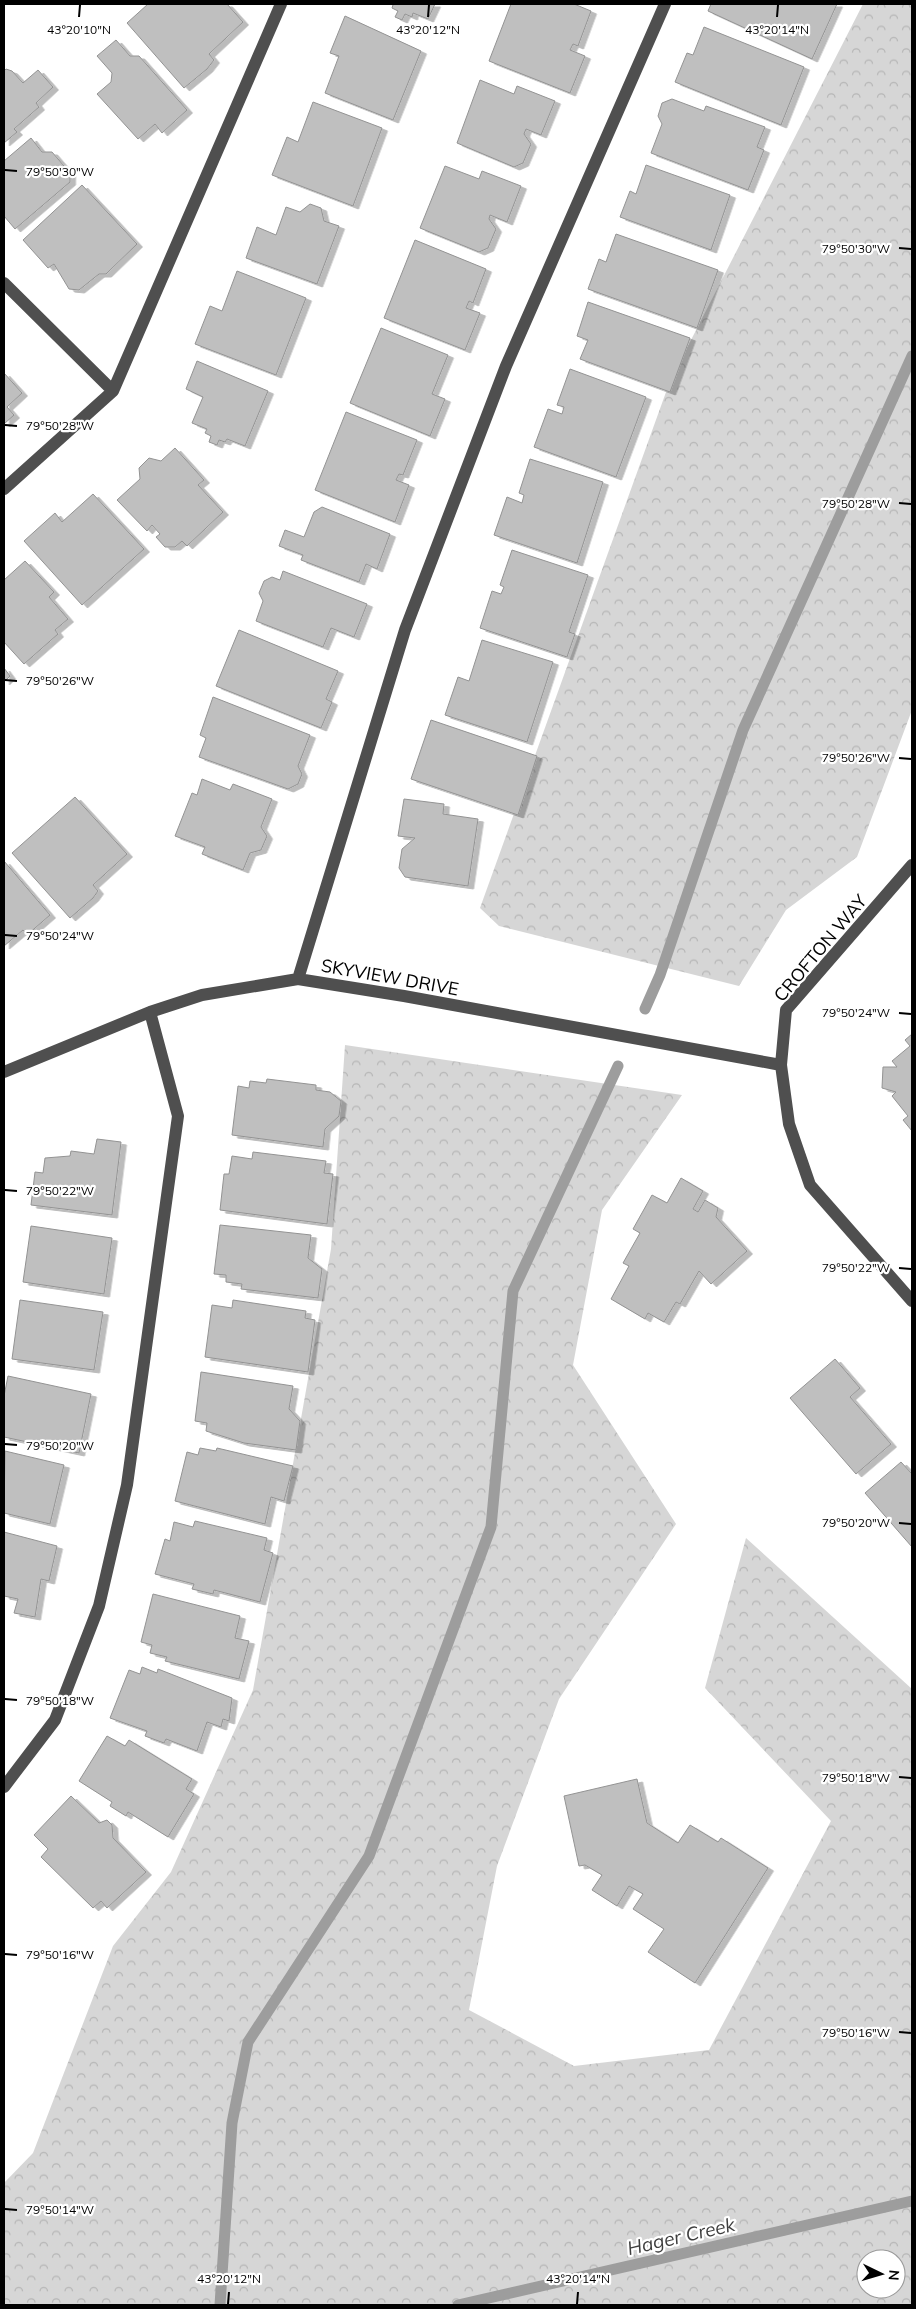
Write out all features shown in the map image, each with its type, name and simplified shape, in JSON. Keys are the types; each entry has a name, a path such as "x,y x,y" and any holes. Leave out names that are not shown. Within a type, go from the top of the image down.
{"street":[{"path":"4,489 112,391 281,4"},
{"path":"298,979 405,630 506,366 665,4"},
{"path":"4,283 112,391"},
{"name":"CROFTON WAY","path":"912,865 786,1010 781,1064 789,1124 810,1185 912,1301"},
{"name":"SKYVIEW DRIVE","path":"4,1072 150,1012 202,995 298,979 404,996 781,1064"},
{"path":"4,1787 55,1720 99,1606 127,1485 178,1116 150,1012"}],"green space":[{"path":"863,4 912,4 912,710 857,857 786,910 739,986 499,926 480,908 670,381"},
{"path":"345,1045 682,1095 602,1210 573,1365 676,1524 559,1699 497,1866 469,2010 574,2066 709,2050 831,1821 705,1688 746,1538 912,1689 912,2305 4,2305 4,2183 33,2153 113,1946 171,1872 253,1690 331,1249"}],"building":[{"path":"148,4 227,4 243,22 209,54 214,60 207,69 184,88 127,23"},
{"path":"391,4 435,4 428,19 413,13 412,17 405,14 402,20 395,17 398,11 392,8 393,5"},
{"path":"511,4 574,4 591,11 578,46 573,44 570,50 585,56 570,93 489,61"},
{"path":"711,4 837,4 812,59 708,11"},
{"path":"345,16 421,51 393,120 325,93 339,56 330,53"},
{"path":"704,27 804,67 781,125 675,82 687,53 693,55"},
{"path":"116,40 130,56 139,56 187,110 162,133 155,124 138,139 97,94 111,82 112,73 97,56"},
{"path":"6,69 12,71 23,83 38,70 53,87 36,103 39,107 14,129 17,132 4,143 4,71"},
{"path":"480,80 514,94 517,86 555,101 541,135 526,129 524,134 531,144 523,163 514,167 457,143"},
{"path":"672,99 704,111 706,106 765,127 757,147 764,150 748,190 651,153 662,124 658,116 662,103"},
{"path":"313,102 382,128 353,206 272,175 287,137 298,142"},
{"path":"31,138 42,152 52,152 70,173 70,182 15,229 4,216 4,161"},
{"path":"646,165 730,195 711,250 620,217 630,191 636,194"},
{"path":"445,166 479,179 482,171 521,186 507,222 490,215 489,219 496,229 488,248 479,252 420,228"},
{"path":"82,185 137,244 106,274 99,274 79,290 69,289 54,264 48,268 23,240"},
{"path":"310,204 321,208 324,221 339,226 317,284 246,258 257,227 276,235 286,207 300,212"},
{"path":"616,234 718,270 697,328 588,289 599,259 606,262"},
{"path":"415,240 486,269 473,303 469,301 466,308 480,313 465,350 384,318"},
{"path":"237,271 306,298 276,375 195,344 210,306 222,311"},
{"path":"588,302 690,338 670,392 580,359 588,340 577,336"},
{"path":"381,328 448,355 432,394 445,399 430,436 350,403"},
{"path":"197,361 268,391 245,446 227,439 225,442 219,440 217,445 209,442 211,436 205,433 207,429 192,423 203,397 186,389"},
{"path":"570,369 646,397 616,477 534,447 548,409 562,414 564,407 557,405"},
{"path":"4,373 22,393 7,407 14,415 4,424"},
{"path":"346,412 417,440 403,475 399,474 396,480 409,485 395,522 315,490"},
{"path":"175,448 204,480 198,485 223,512 187,546 182,541 175,547 165,547 156,537 160,534 152,525 147,531 117,500 140,479 139,468 149,458 161,461"},
{"path":"530,459 603,482 577,563 494,535 507,497 522,503 524,495 519,493"},
{"path":"93,494 144,549 82,605 24,541 55,513 62,522"},
{"path":"322,507 390,534 377,569 366,564 359,582 301,560 303,555 279,546 285,530 304,537 314,512"},
{"path":"512,550 588,575 569,632 575,634 567,657 480,628 492,591 501,594 504,587 500,585"},
{"path":"25,561 54,592 49,597 68,619 55,630 58,634 24,664 4,642 4,580"},
{"path":"283,571 367,604 354,637 331,628 323,647 256,621 263,601 259,593 264,581 272,577 280,580"},
{"path":"239,630 338,671 326,699 332,702 321,728 216,686"},
{"path":"482,640 553,662 527,742 445,715 458,677 469,681"},
{"path":"4,668 10,676 4,682"},
{"path":"213,697 310,735 298,766 302,774 298,784 288,789 199,757 206,738 200,735"},
{"path":"431,720 537,756 518,815 411,779"},
{"path":"202,779 230,790 233,784 272,799 261,827 267,836 261,850 250,853 243,870 202,854 205,847 175,836 192,793 197,795"},
{"path":"75,797 127,854 93,885 98,891 93,898 70,918 12,853"},
{"path":"404,799 444,804 443,814 478,819 468,886 405,877 399,868 402,849 415,838 398,836"},
{"path":"4,861 50,915 27,935 23,930 4,946"},
{"path":"912,1034 912,1131 903,1120 908,1116 892,1096 896,1092 882,1088 883,1067 897,1067 892,1061 910,1046 905,1040"},
{"path":"267,1079 316,1085 316,1090 330,1092 341,1101 339,1116 325,1129 323,1147 232,1135 238,1086 249,1088 250,1081 266,1083"},
{"path":"97,1139 121,1142 112,1215 31,1205 35,1172 43,1173 45,1158 70,1156 71,1151 94,1154"},
{"path":"253,1152 326,1161 324,1173 333,1174 327,1224 220,1210 224,1174 229,1174 232,1156 252,1159"},
{"path":"681,1178 703,1191 693,1209 698,1212 705,1200 718,1208 716,1217 747,1251 711,1284 699,1271 680,1304 676,1302 664,1322 648,1313 645,1319 611,1299 629,1266 623,1263 640,1233 633,1229 652,1195 667,1203"},
{"path":"220,1225 311,1235 308,1258 322,1269 318,1298 241,1289 242,1284 226,1282 226,1275 214,1274"},
{"path":"31,1226 112,1238 104,1294 23,1282"},
{"path":"20,1300 103,1312 94,1370 12,1359"},
{"path":"233,1300 306,1311 305,1318 315,1320 308,1372 205,1357 212,1305 232,1308"},
{"path":"835,1359 860,1388 850,1397 891,1444 856,1474 790,1398"},
{"path":"201,1372 293,1386 289,1409 300,1421 296,1450 244,1443 206,1431 207,1423 195,1421"},
{"path":"8,1376 91,1394 79,1453 4,1437 4,1396"},
{"path":"200,1448 216,1451 217,1448 293,1466 284,1501 271,1497 265,1524 175,1501 187,1452 198,1455"},
{"path":"5,1451 64,1465 50,1524 4,1513"},
{"path":"901,1462 912,1474 912,1547 865,1493"},
{"path":"195,1521 267,1538 264,1550 273,1553 260,1602 214,1590 213,1594 192,1589 194,1584 155,1574 165,1539 170,1541 174,1522 193,1527"},
{"path":"4,1532 57,1546 49,1581 41,1579 35,1617 14,1613 18,1599 4,1596"},
{"path":"153,1594 240,1616 235,1638 249,1641 239,1679 165,1661 167,1657 150,1653 152,1645 141,1642"},
{"path":"142,1667 157,1673 158,1669 232,1698 229,1721 223,1719 221,1727 207,1722 197,1751 166,1739 164,1743 145,1736 147,1731 110,1718 129,1670 140,1674"},
{"path":"107,1736 125,1746 129,1740 192,1779 186,1789 194,1794 168,1837 128,1812 126,1816 110,1806 112,1802 79,1781"},
{"path":"637,1779 647,1823 678,1843 690,1825 718,1842 721,1838 768,1868 695,1983 648,1952 664,1929 633,1909 643,1894 629,1886 617,1906 592,1890 602,1875 585,1865 579,1866 564,1796"},
{"path":"71,1796 99,1823 107,1820 112,1825 113,1838 146,1872 107,1908 101,1901 93,1908 41,1857 48,1849 34,1835"}],"waterway":[{"path":"645,1009 660,975 743,730 912,356"},
{"path":"220,2305 232,2123 248,2042 369,1856 491,1527 513,1291 618,1066"},
{"name":"Hager Creek","path":"458,2305 912,2201"}]}
